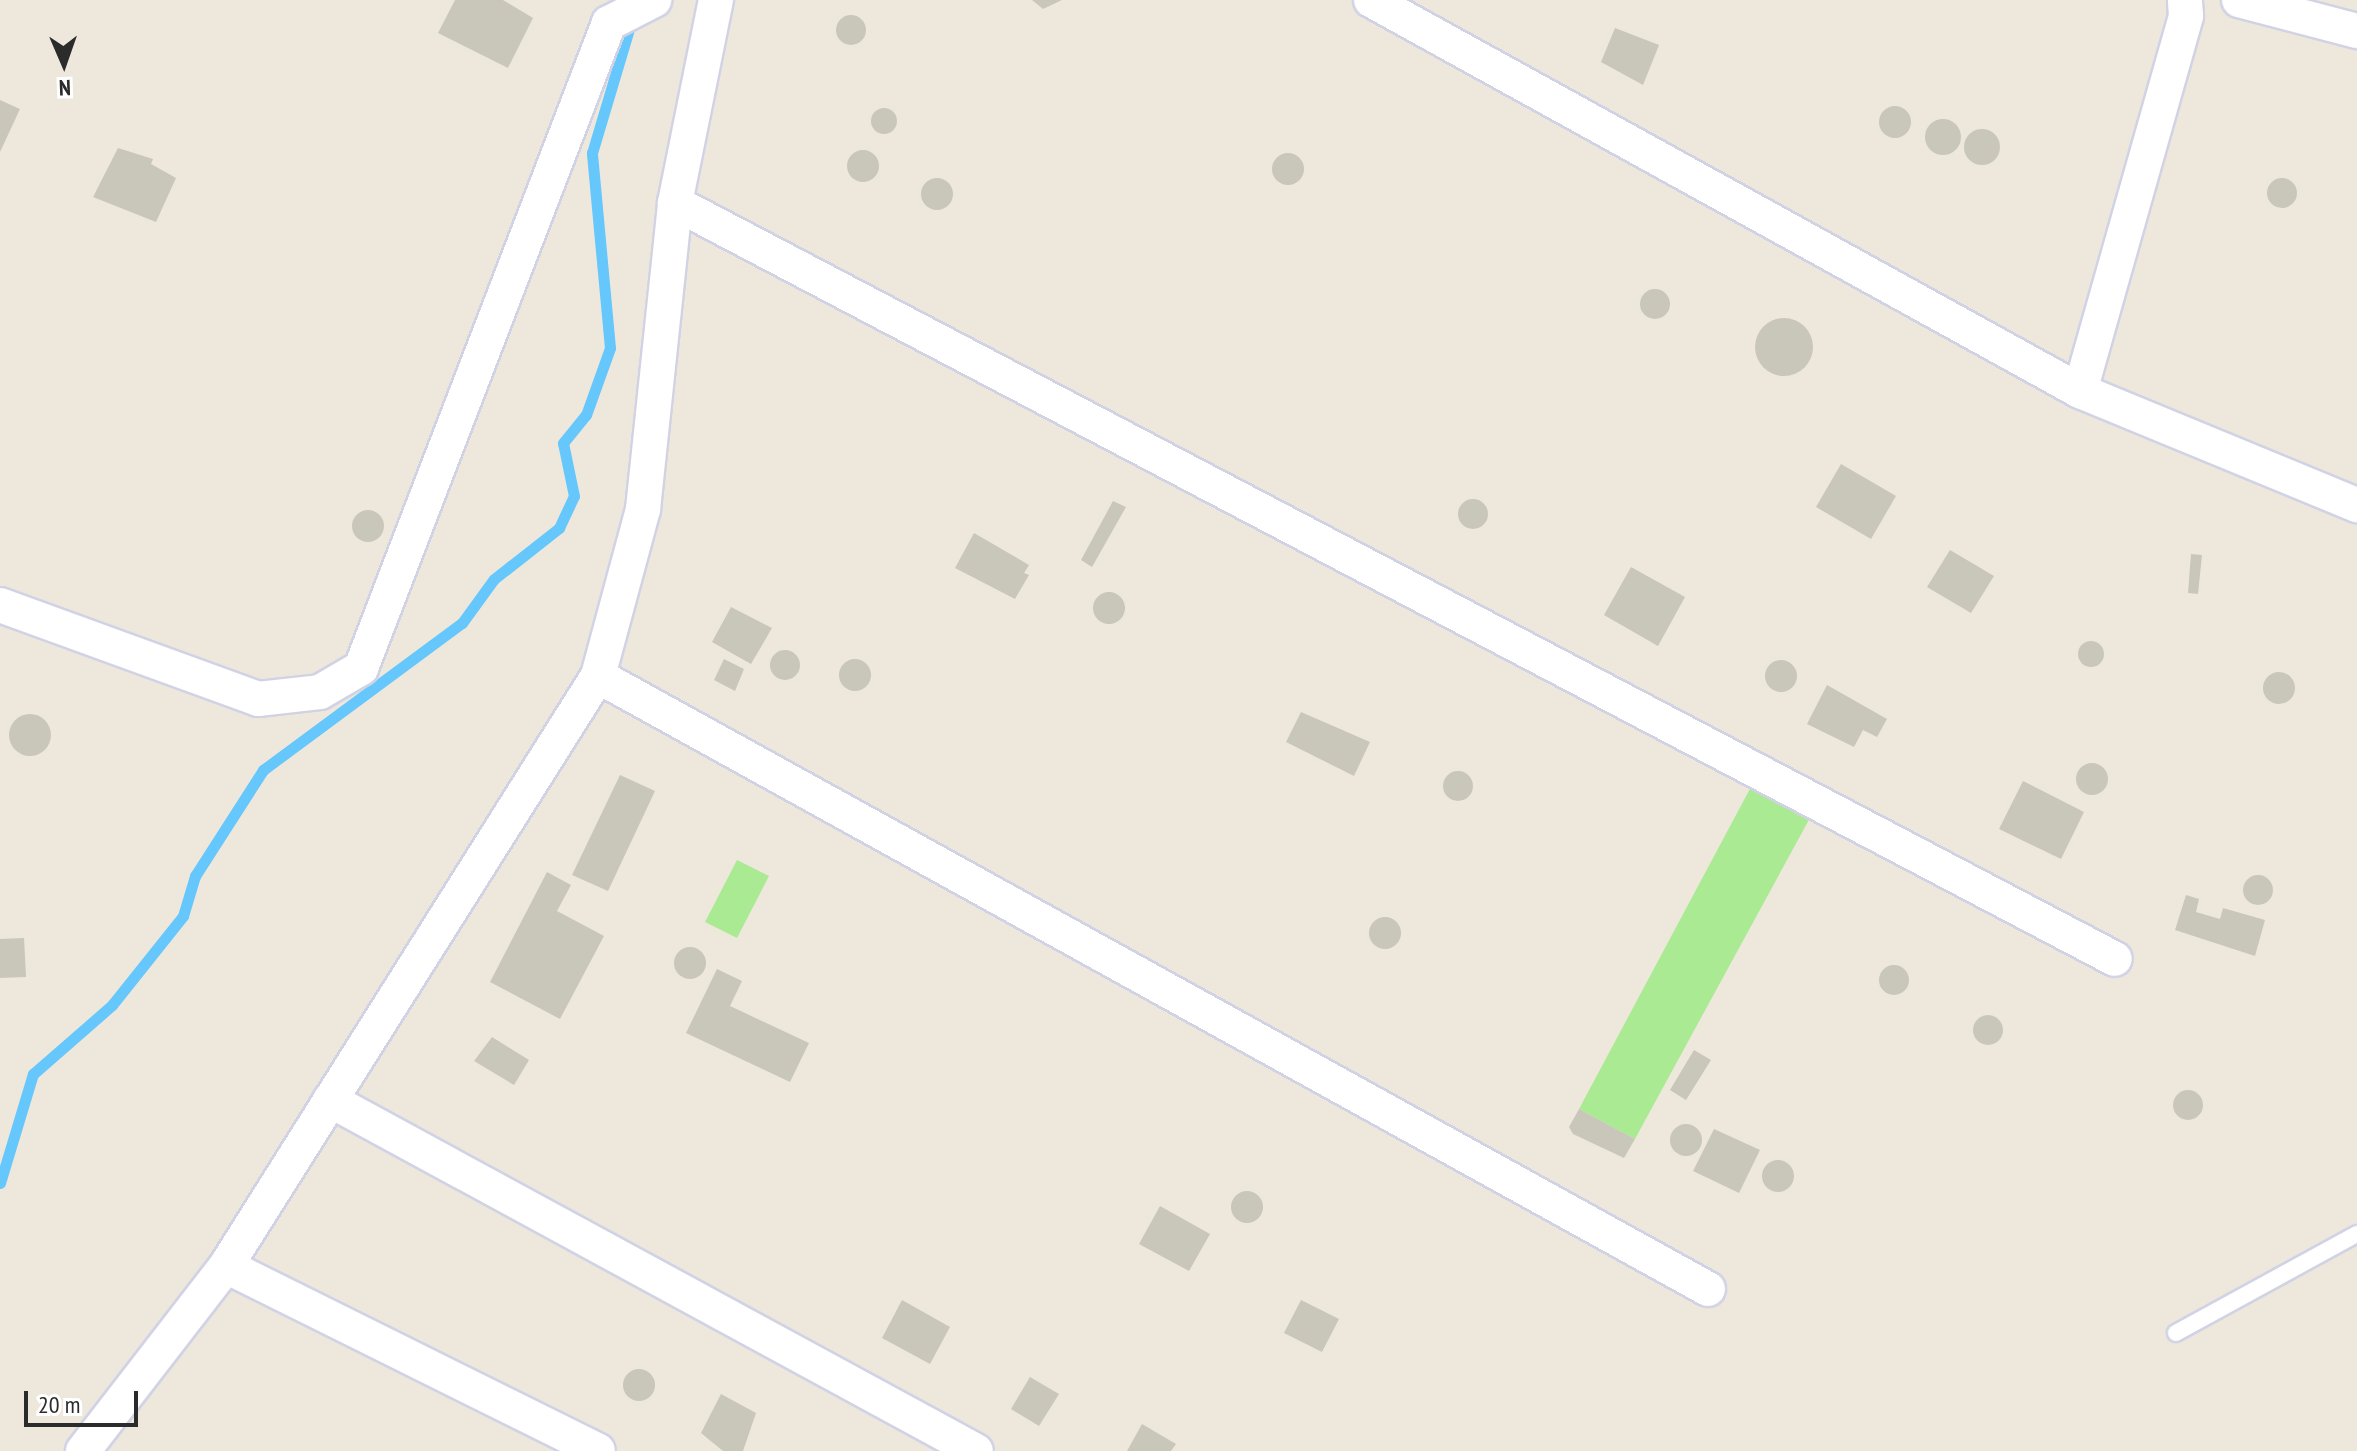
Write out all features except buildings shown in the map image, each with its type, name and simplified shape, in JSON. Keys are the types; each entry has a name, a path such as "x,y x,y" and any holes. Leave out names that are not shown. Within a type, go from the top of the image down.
{"street":[{"path":"0,605 258,699 320,692 361,668 609,23 654,0"},
{"path":"83,1451 226,1266 598,676 643,509 675,203 716,0"},
{"path":"1371,0 2080,391 2357,505"},
{"path":"2080,391 2186,16 2185,0"},
{"path":"2239,0 2357,31"},
{"path":"675,203 2115,959"},
{"path":"598,676 1708,1289"},
{"path":"330,1100 976,1451"},
{"path":"226,1266 598,1451"}],"lane":[{"path":"2176,1333 2357,1234"}],"green space":[{"path":"1752,785 1811,816 1635,1139 1579,1109"},
{"path":"737,860 769,876 737,938 705,922"}],"waterway":[{"path":"0,1183 33,1074 112,1005 183,916 195,876 263,770 462,623 494,579 559,528 574,496 563,443 586,415 610,348 592,153 632,19"}]}
